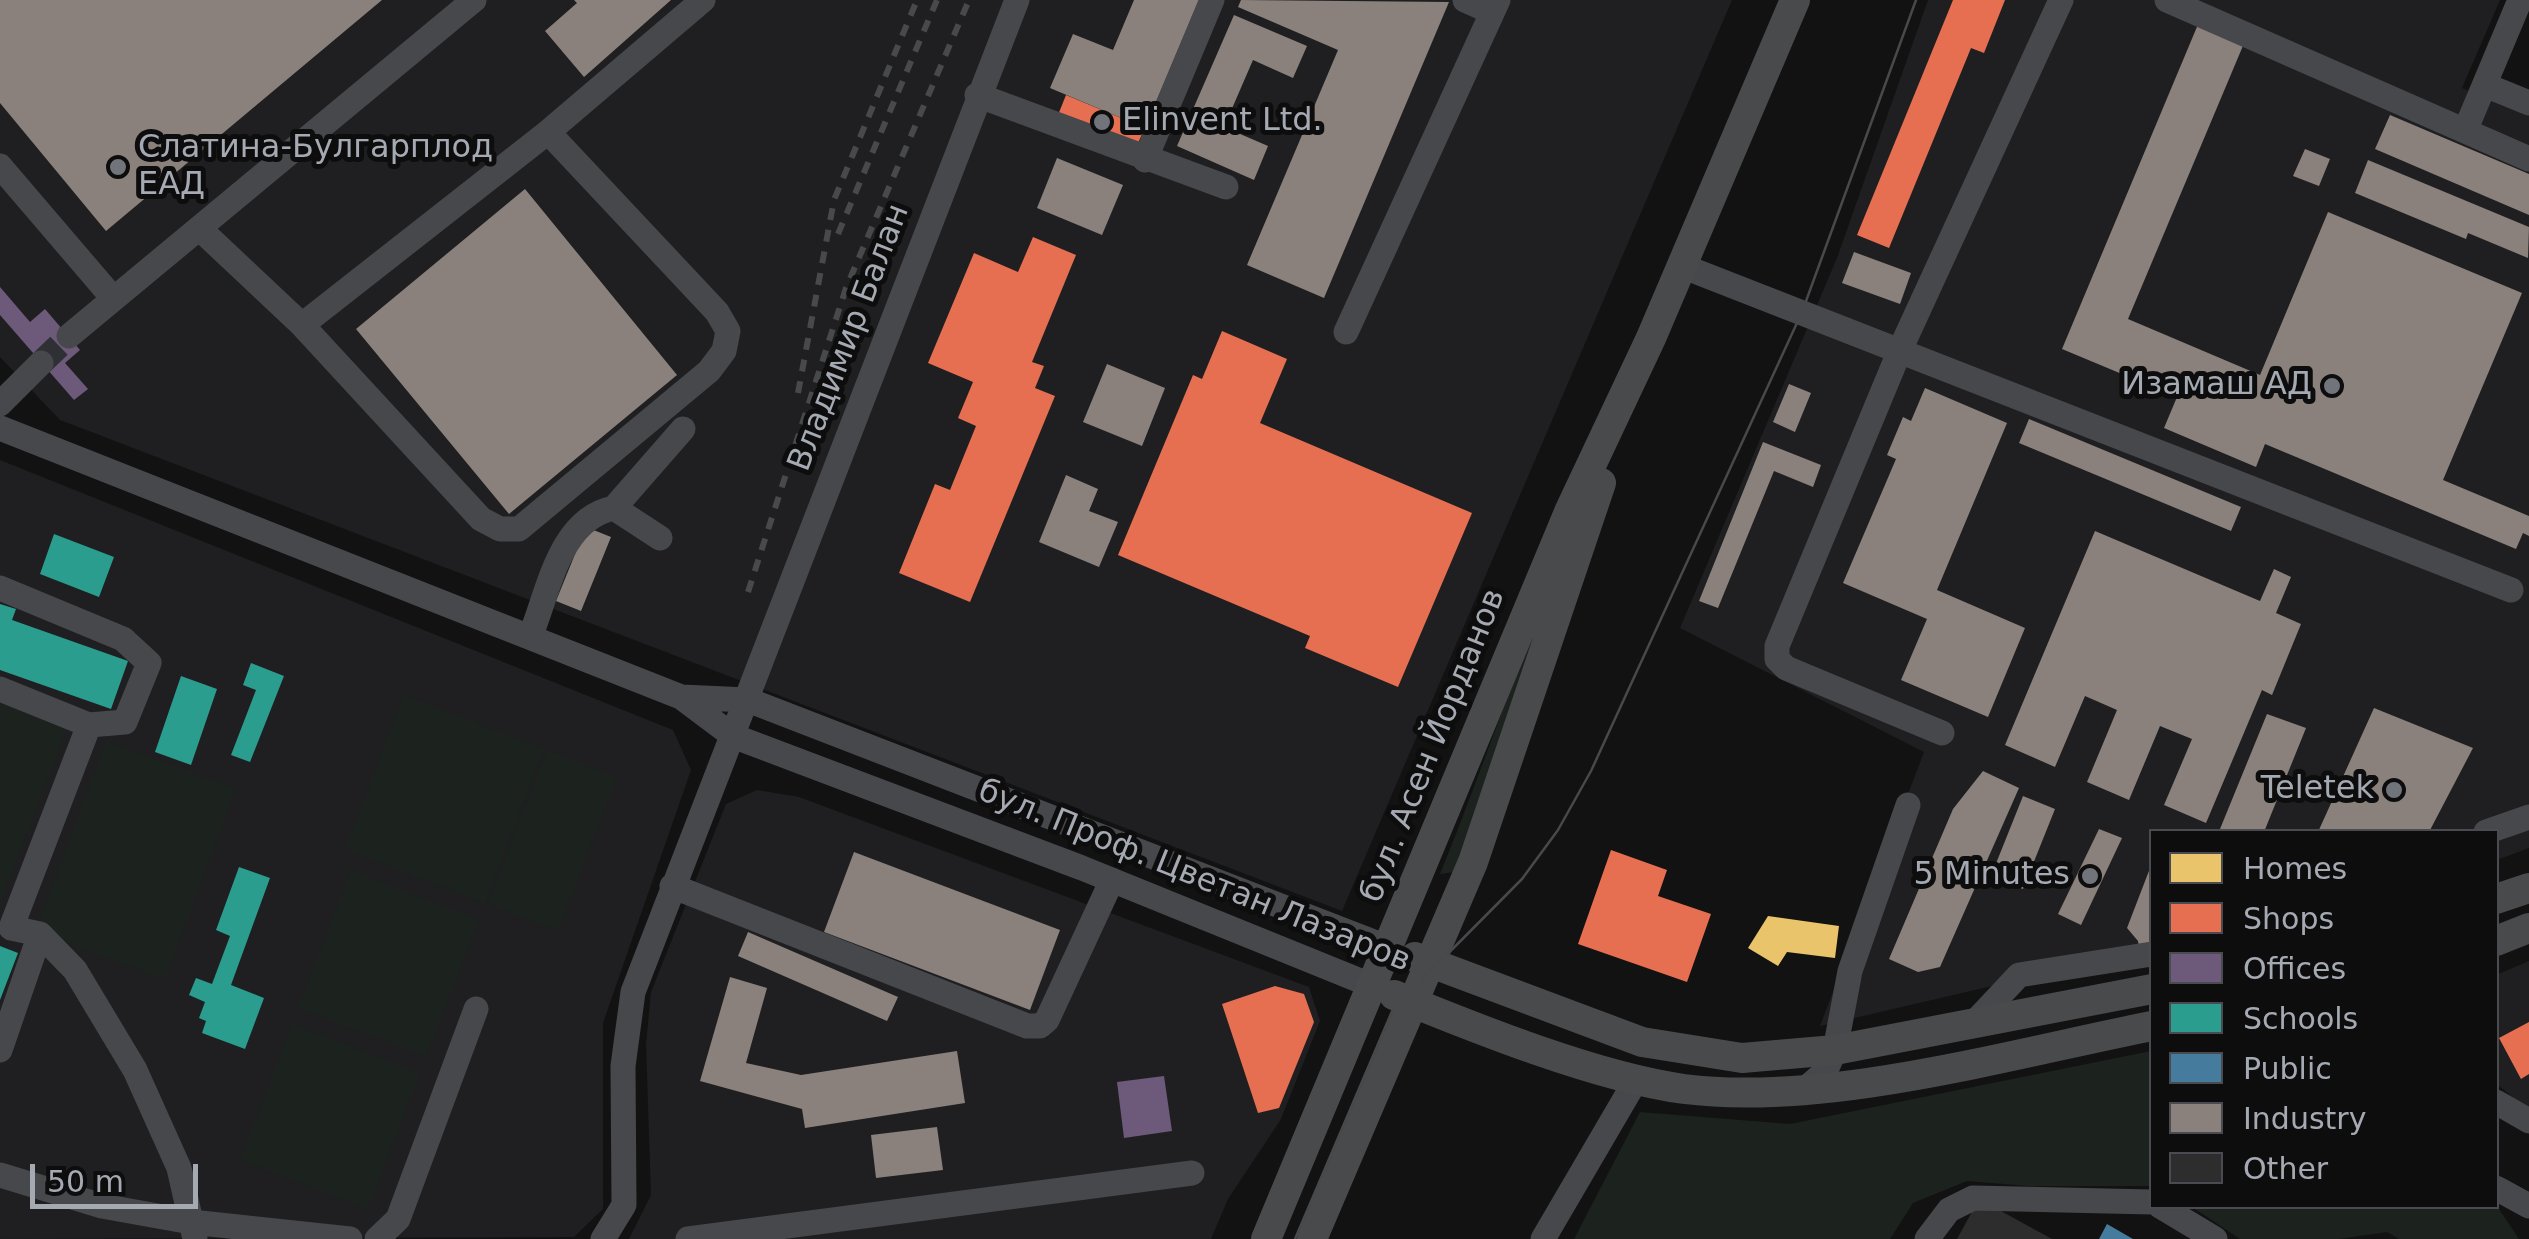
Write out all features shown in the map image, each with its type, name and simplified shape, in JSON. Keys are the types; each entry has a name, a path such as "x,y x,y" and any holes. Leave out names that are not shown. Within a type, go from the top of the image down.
{"main road":[{"name":"бул. Асен Йорданов","path":"1266,1239 1569,512 1651,338 1795,0"},
{"name":"бул. Асен Йорданов","path":"1312,1239 1473,862 1651,338"},
{"path":"2499,898 2529,888"},
{"path":"2499,940 2529,928"},
{"name":"бул. Проф. Цветан Лазаров","path":"1389,948 1642,1042 1742,1058 1835,1050 2149,991"},
{"name":"бул. Проф. Цветан Лазаров","path":"1373,986 1636,1080 1742,1093 1868,1082 2149,1027"}],"street":[{"path":"69,336 474,0"},
{"path":"302,326 548,132 703,0"},
{"name":"Владимир Балан","path":"733,736 1016,0"},
{"path":"1145,160 1212,0"},
{"path":"1346,332 1495,6 1466,0"},
{"path":"1942,733 1786,668 1776,653 1900,350 2062,0"},
{"path":"2167,0 2529,160"},
{"path":"2464,131 2520,0"},
{"path":"2485,84 2529,103"},
{"path":"977,95 1226,187"},
{"path":"201,230 302,326 481,519 500,529 519,529 709,371 724,351 728,331 717,312 548,132"},
{"path":"0,166 112,297"},
{"path":"1682,266 2511,590"},
{"path":"0,404 41,363"},
{"path":"0,428 681,697"},
{"path":"530,637 574,527 592,512 614,508 683,429"},
{"path":"614,508 660,538"},
{"path":"0,588 122,638 149,663 125,722 89,724 0,689"},
{"name":"бул. Проф. Цветан Лазаров","path":"681,697 748,700 1389,948"},
{"name":"бул. Проф. Цветан Лазаров","path":"681,697 733,736 1112,880 1373,986"},
{"path":"89,724 6,926 40,934 74,970 135,1070 179,1168 193,1231"},
{"path":"603,1239 624,1204 623,1066 633,992 733,736"},
{"path":"1804,1090 1825,1072 1835,1050 1850,971 1908,805"},
{"path":"2494,829 2529,816"},
{"path":"672,886 1027,1026 1040,1026 1047,1020 1112,880"},
{"path":"2,1038 40,934"},
{"path":"1973,1024 2018,976 2149,954"},
{"path":"377,1239 398,1219 476,1009"},
{"path":"1543,1239 1636,1080"},
{"path":"2499,1104 2529,1121"},
{"path":"688,1239 823,1231 1192,1173"},
{"path":"0,1175 193,1231 350,1239"},
{"path":"2499,1190 2529,1206"},
{"path":"1927,1239 1949,1210 1973,1198 2149,1202"},
{"path":"2165,1209 2215,1239"}],"shaded area":[{"path":"0,0 1732,0 1342,911 60,420 0,357"},
{"path":"1928,0 2500,0 2462,88 2529,115 2529,848 2499,859 2499,829 2149,829 2149,949 1820,1026 1924,752 1680,628 1837,258"},
{"path":"0,460 673,730 691,770 603,1023 603,1209 574,1237 0,1239"},
{"path":"1564,549 1455,872 1440,874 1532,630"},
{"path":"404,695 544,749 485,903 345,849"},
{"path":"0,702 67,728 0,904"},
{"path":"106,741 236,789 165,980 36,931"},
{"path":"547,750 617,777 558,931 488,904"},
{"path":"757,790 799,797 1309,987 1320,1021 1281,1119 1228,1199 1211,1239 629,1239 651,1195 646,1044 651,992 726,804"},
{"path":"351,870 479,920 426,1057 298,1008"},
{"path":"2529,961 2529,1111 2499,1086 2499,974"},
{"path":"292,1024 420,1073 368,1209 240,1160"},
{"path":"2149,1051 2149,1186 2028,1186 1967,1181 1913,1203 1890,1239 1574,1239 1640,1112 1790,1124"},
{"path":"2195,1209 2499,1209 2519,1239 2399,1239 2387,1232 2339,1239 2240,1239"}],"building: Homes":[{"path":"1768,916 1839,926 1835,958 1787,952 1778,966 1748,948"}],"building: Shops":[{"path":"1953,0 2005,0 1984,53 1971,48 1889,248 1857,235"},
{"name":"Elinvent Ltd.","path":"1066,95 1145,128 1137,145 1058,115"},
{"path":"1033,237 1076,255 1032,362 1044,366 1035,388 1055,396 970,602 899,573 935,484 950,490 976,426 958,418 973,382 928,363 974,253 1018,272"},
{"path":"1222,331 1287,359 1260,423 1472,513 1398,687 1305,648 1310,636 1118,555 1193,375 1202,379"},
{"path":"1611,850 1667,870 1658,896 1711,914 1687,982 1578,944"},
{"path":"1275,986 1304,994 1314,1022 1279,1108 1258,1113 1222,1004"},
{"path":"2529,1022 2529,1074 2521,1079 2499,1038"}],"building: Offices":[{"path":"0,287 30,322 45,309 80,350 65,363 88,389 74,400 0,315"},
{"path":"1164,1076 1172,1131 1124,1138 1117,1082"}],"building: Schools":[{"path":"54,534 114,557 99,597 40,574"},
{"path":"0,604 16,609 12,620 128,661 111,709 0,670"},
{"path":"251,663 284,676 250,762 231,755 256,690 243,685"},
{"path":"181,676 217,689 191,765 155,752"},
{"path":"239,867 270,878 231,985 264,998 245,1049 202,1033 206,1021 199,1018 205,1002 189,995 196,978 212,984 230,936 216,930"},
{"path":"0,946 18,953 0,1000"}],"building: Public":[{"path":"2107,1224 2133,1239 2099,1239"}],"building: Industry":[{"name":"Слатина-Булгарплод ЕАД","path":"0,0 382,0 106,231 0,103"},
{"path":"574,0 671,0 584,77 545,31 577,3"},
{"path":"1134,0 1199,0 1145,128 1050,88 1073,34 1113,50"},
{"path":"1241,0 1449,2 1324,298 1247,265 1338,50 1238,7"},
{"path":"1234,15 1307,46 1293,78 1253,60 1224,127 1268,146 1254,180 1177,146"},
{"name":"Изамаш АД","path":"2199,22 2245,41 2128,319 2260,375 2328,212 2522,293 2443,480 2529,516 2529,536 2523,533 2516,549 2265,444 2256,467 2164,428 2177,397 2062,349"},
{"path":"2390,115 2529,174 2529,215 2375,149"},
{"path":"2305,149 2330,159 2319,186 2293,176"},
{"path":"1057,158 1123,185 1102,235 1037,208"},
{"path":"2368,160 2529,227 2528,258 2468,233 2466,239 2355,193"},
{"path":"525,189 677,375 509,514 356,329"},
{"path":"1854,252 1911,273 1900,304 1842,283"},
{"path":"1107,364 1165,388 1142,446 1083,422"},
{"path":"1789,384 1811,393 1795,432 1773,422"},
{"path":"1925,388 2007,423 1937,590 2025,628 1988,717 1901,680 1927,619 1843,583 1896,459 1887,455 1903,417 1911,421"},
{"path":"2029,419 2241,507 2231,531 2019,443"},
{"path":"1763,442 1821,465 1813,487 1774,471 1718,608 1699,601"},
{"path":"1066,475 1098,489 1089,511 1118,522 1099,567 1039,542"},
{"path":"586,527 611,537 581,611 556,601"},
{"path":"2095,531 2260,601 2274,569 2291,577 2276,613 2301,624 2272,695 2262,690 2206,823 2164,805 2192,739 2160,726 2129,800 2087,782 2117,710 2085,696 2055,767 2005,745"},
{"name":"Teletek","path":"2374,708 2473,748 2431,829 2319,829"},
{"path":"2267,714 2306,728 2265,829 2220,829"},
{"path":"1983,771 2019,788 1940,967 1918,972 1889,959 1953,809"},
{"path":"2023,796 2055,809 2023,889 1991,876"},
{"name":"5 Minutes","path":"2099,829 2122,838 2081,925 2058,914"},
{"path":"854,852 1060,930 1030,1010 824,932"},
{"path":"2149,871 2149,950 2140,953 2138,941 2127,928"},
{"path":"748,932 898,997 887,1021 738,956"},
{"path":"730,977 767,988 746,1063 801,1075 957,1051 965,1103 805,1128 802,1109 700,1081"},
{"path":"937,1127 943,1170 876,1178 871,1135"}],"building: Other":[{"path":"1979,1199 2052,1239 1957,1239"}],"tunnel":[{"path":"41,363 69,336"}],"tram line":[{"path":"1295,1239 1393,1009 1522,879 1558,830 1591,771 1802,312 1916,0"}],"railway":[{"path":"798,393 834,200 917,0"},
{"path":"838,234 937,0"},
{"path":"748,592 846,288 969,0"}],"place":[{"name":"Elinvent Ltd.","path":"1102,122"},
{"name":"Слатина-Булгарплод ЕАД","path":"118,167"},
{"name":"Изамаш АД","path":"2332,386"},
{"name":"Teletek","path":"2394,790"},
{"name":"5 Minutes","path":"2090,876"}]}
